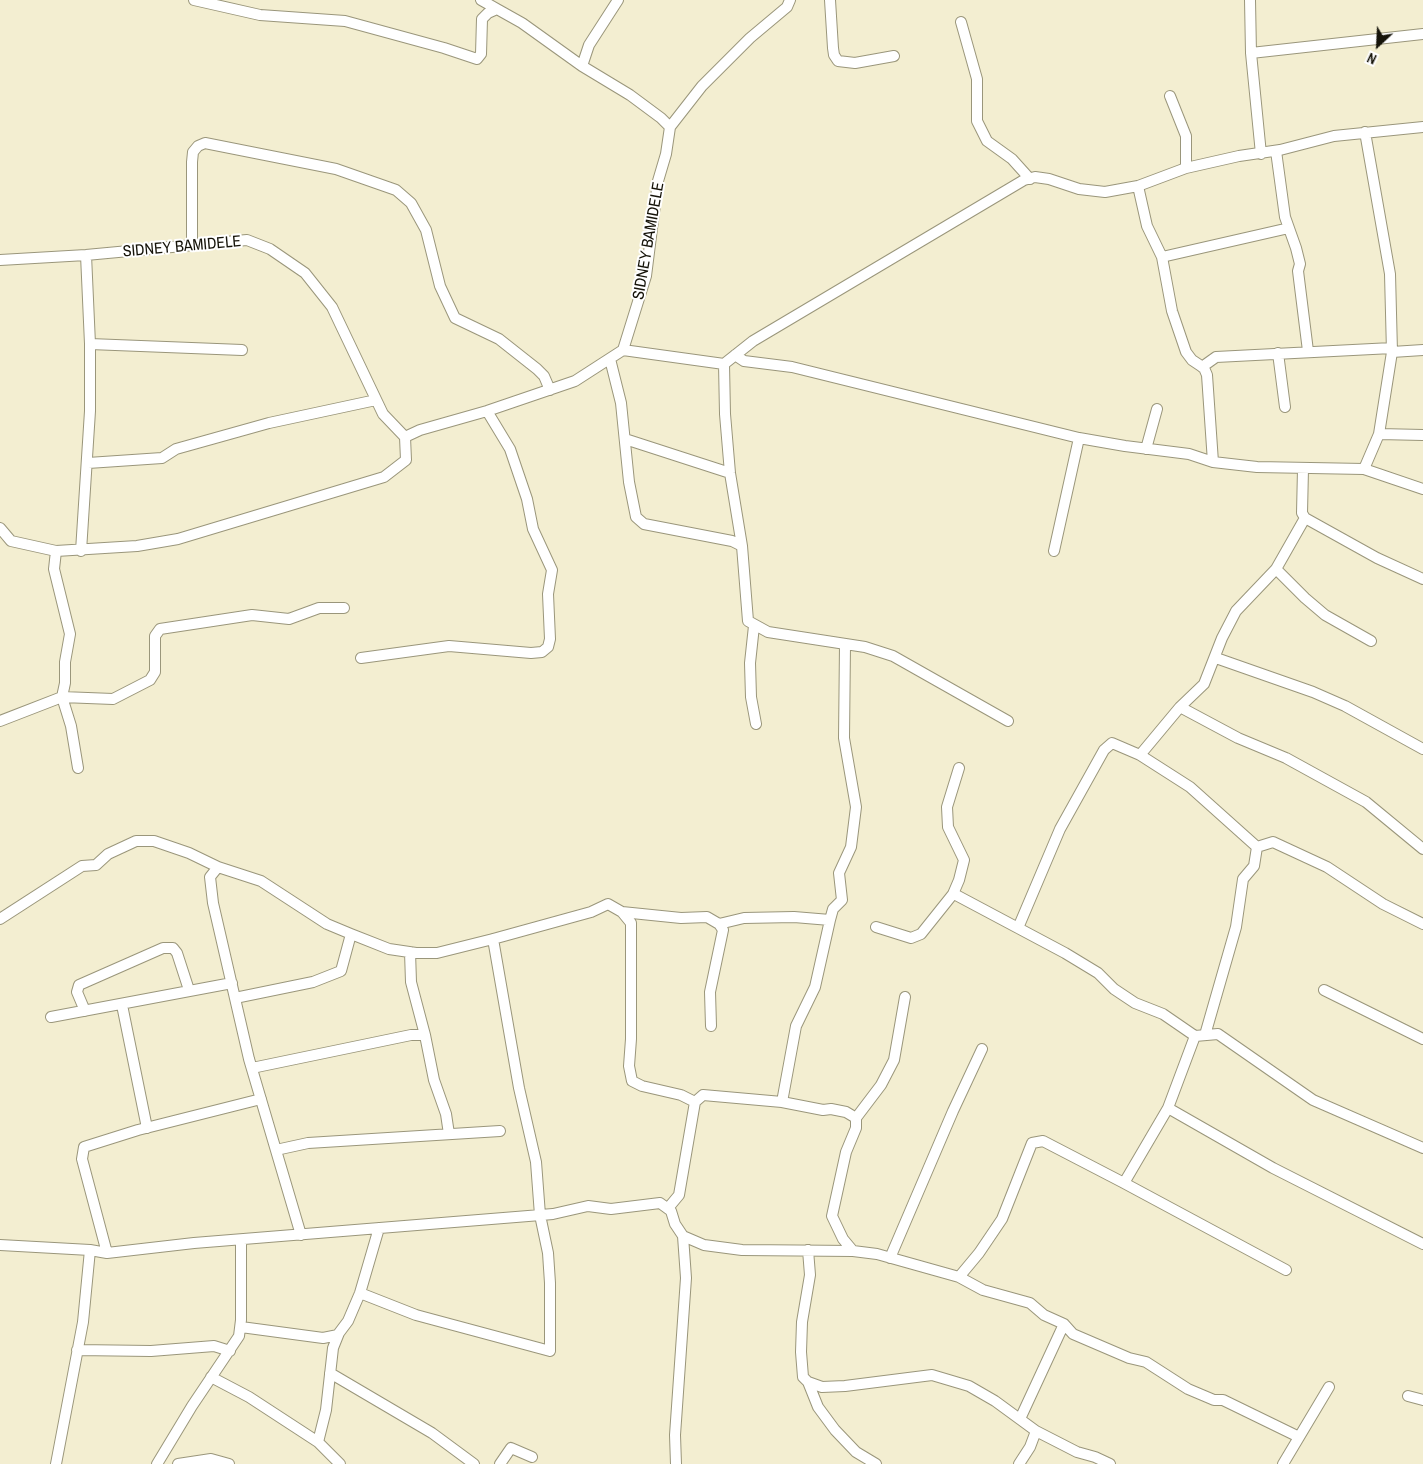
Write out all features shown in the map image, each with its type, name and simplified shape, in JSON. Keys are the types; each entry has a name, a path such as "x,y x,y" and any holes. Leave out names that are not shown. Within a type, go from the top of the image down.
{"street":[{"path":"194,0 228,4 260,15 345,21 478,59 481,54 482,19 488,13 497,9"},
{"path":"481,0 522,22 582,66 630,95 670,127 702,86 750,38 787,8 790,0"},
{"path":"582,66 589,45 618,0"},
{"path":"830,0 834,55 838,60 855,63 894,56"},
{"path":"1250,0 1251,53 1261,154"},
{"path":"961,22 977,79 976,121 987,142 1012,160 1030,179"},
{"path":"1251,53 1423,34"},
{"path":"1170,96 1186,136 1186,168"},
{"name":"SIDNEY BAMIDELE","path":"623,350 646,276 657,189 666,154 670,127"},
{"path":"0,528 11,541 56,551 137,546 178,539 372,482 396,469 406,460 405,437 420,430 487,411 575,381 623,350 724,364 753,341 839,289 1030,179 1050,178 1079,189 1096,192 1138,186 1186,168 1239,156 1276,151 1334,136 1423,127"},
{"path":"1364,468 1379,434 1392,350 1390,274 1365,132"},
{"path":"192,244 193,152 198,146 205,143 256,155 336,168 388,187 405,196 426,230 440,286 455,318 499,338 538,369 544,376 550,390"},
{"path":"1276,151 1283,202 1300,264 1298,271 1308,351"},
{"path":"1138,186 1147,226 1162,257 1172,311 1186,352 1192,360 1202,367 1207,375 1213,462"},
{"path":"1162,257 1289,228"},
{"name":"SIDNEY BAMIDELE","path":"0,260 86,255 247,240 270,249 305,272 332,307 383,414 405,437"},
{"path":"80,551 88,463 90,344 86,255"},
{"path":"90,344 242,350"},
{"path":"1202,367 1216,357 1308,351 1423,350"},
{"path":"1278,353 1285,407"},
{"path":"735,355 744,361 792,367 1079,438 1189,454 1213,462 1257,467 1364,468 1423,489"},
{"path":"610,359 621,404 632,507 636,517 641,522 732,541 742,546"},
{"path":"724,364 725,414 730,473 741,533 747,586 748,621 768,632 865,647 900,659 959,695 1008,721"},
{"path":"88,463 162,458 176,449 269,423 376,400"},
{"path":"1146,449 1157,409"},
{"path":"361,658 449,646 531,653 542,652 548,647 550,639 548,594 552,570 533,530 527,499 510,449 487,411"},
{"path":"1379,434 1423,435"},
{"path":"1054,551 1079,438"},
{"path":"625,439 730,473"},
{"path":"1303,468 1302,514 1305,518 1377,558 1423,579"},
{"path":"1140,755 1180,707 1204,684 1216,658 1222,638 1236,611 1276,569 1305,518"},
{"path":"732,541 741,533"},
{"path":"56,551 54,569 70,634 65,662 66,683 62,697 71,726 78,768"},
{"path":"1276,569 1325,615 1371,641"},
{"path":"0,721 62,697 113,699 150,680 155,672 155,636 160,629 252,615 289,619 319,608 344,608"},
{"path":"754,626 750,663 751,697 756,724"},
{"path":"782,1102 796,1026 815,987 833,909 842,900 839,873 851,847 856,807 844,738 845,645"},
{"path":"1216,658 1321,696 1423,749"},
{"path":"1180,707 1238,738 1286,758 1366,802 1423,849"},
{"path":"1018,928 1060,829 1104,750 1112,743 1140,755 1190,787 1258,847"},
{"path":"876,927 911,938 921,934 953,894 964,860 948,828 947,807 959,768"},
{"path":"0,919 82,866 96,865 108,854 136,841 154,841 213,868 261,881 327,924 389,949 410,952 437,952 493,939 591,912 608,904 622,912 681,918 708,917 720,924 723,930 710,992 711,1026"},
{"path":"1258,847 1273,842 1326,867 1383,904 1423,924"},
{"path":"1124,1183 1168,1108 1200,1035 1236,927 1243,879 1254,866 1258,847"},
{"path":"213,868 210,884 235,998 252,1068 301,1235"},
{"path":"953,894 1089,968 1114,990 1135,1003 1163,1014 1200,1035 1218,1034 1313,1100 1423,1148"},
{"path":"622,912 630,923 631,1079 636,1084 671,1092 695,1102"},
{"path":"720,924 744,918 794,917 830,920"},
{"path":"235,998 313,982 341,971 351,934"},
{"path":"360,1293 416,1315 550,1351 548,1253 540,1215 536,1162 519,1088 493,939"},
{"path":"85,1011 77,992 79,985 163,948 173,948 177,953 189,990"},
{"path":"410,952 411,982 426,1035 434,1080 446,1114 449,1134"},
{"path":"51,1017 232,983"},
{"path":"1324,990 1423,1039"},
{"path":"853,1250 843,1239 832,1216 846,1152 856,1128 856,1118 881,1085 894,1060 905,997"},
{"path":"122,1005 147,1128"},
{"path":"252,1068 411,1035 426,1035"},
{"path":"890,1258 953,1111 982,1049"},
{"path":"669,1207 676,1200 681,1186 695,1102 707,1094 782,1102 823,1110 832,1109 846,1112 856,1118"},
{"path":"107,1253 81,1154 84,1147 94,1142 261,1099"},
{"path":"1168,1108 1273,1168 1423,1244"},
{"path":"276,1150 308,1143 500,1131"},
{"path":"959,1277 979,1253 1002,1219 1026,1153 1032,1144 1043,1141 1286,1270"},
{"path":"0,1245 90,1250 107,1253 540,1215 588,1206 611,1209 660,1203 669,1207 678,1231 683,1236 704,1245 742,1250 853,1250 959,1277 983,1290 1022,1300 1034,1305 1044,1315 1064,1324 1073,1334 1130,1358 1151,1364 1188,1389 1214,1400 1224,1400 1299,1437"},
{"path":"318,1442 326,1410 333,1348 338,1335 348,1321 360,1293 379,1228"},
{"path":"676,1464 675,1435 686,1278 683,1236"},
{"path":"838,1250 843,1239"},
{"path":"157,1464 226,1352 240,1336 241,1240"},
{"path":"56,1464 81,1336 90,1250"},
{"path":"808,1250 810,1275 802,1322 802,1373 808,1382 818,1407 835,1430 856,1452 876,1464"},
{"path":"1020,1419 1064,1324"},
{"path":"241,1327 323,1338 338,1335"},
{"path":"81,1336 99,1352"},
{"path":"323,1338 333,1348"},
{"path":"78,1350 99,1352 151,1351 214,1346 226,1352"},
{"path":"330,1373 432,1432 474,1464"},
{"path":"808,1382 822,1387 845,1386 919,1375 938,1375 985,1395 1036,1431 1077,1452 1110,1464"},
{"path":"211,1377 249,1397 318,1442 340,1464"},
{"path":"1283,1464 1329,1387"},
{"path":"1408,1396 1423,1400"},
{"path":"1019,1464 1030,1447 1036,1431"},
{"path":"500,1464 511,1448 532,1458"},
{"path":"166,1452 173,1464"},
{"path":"178,1464 211,1459 229,1464"}]}
